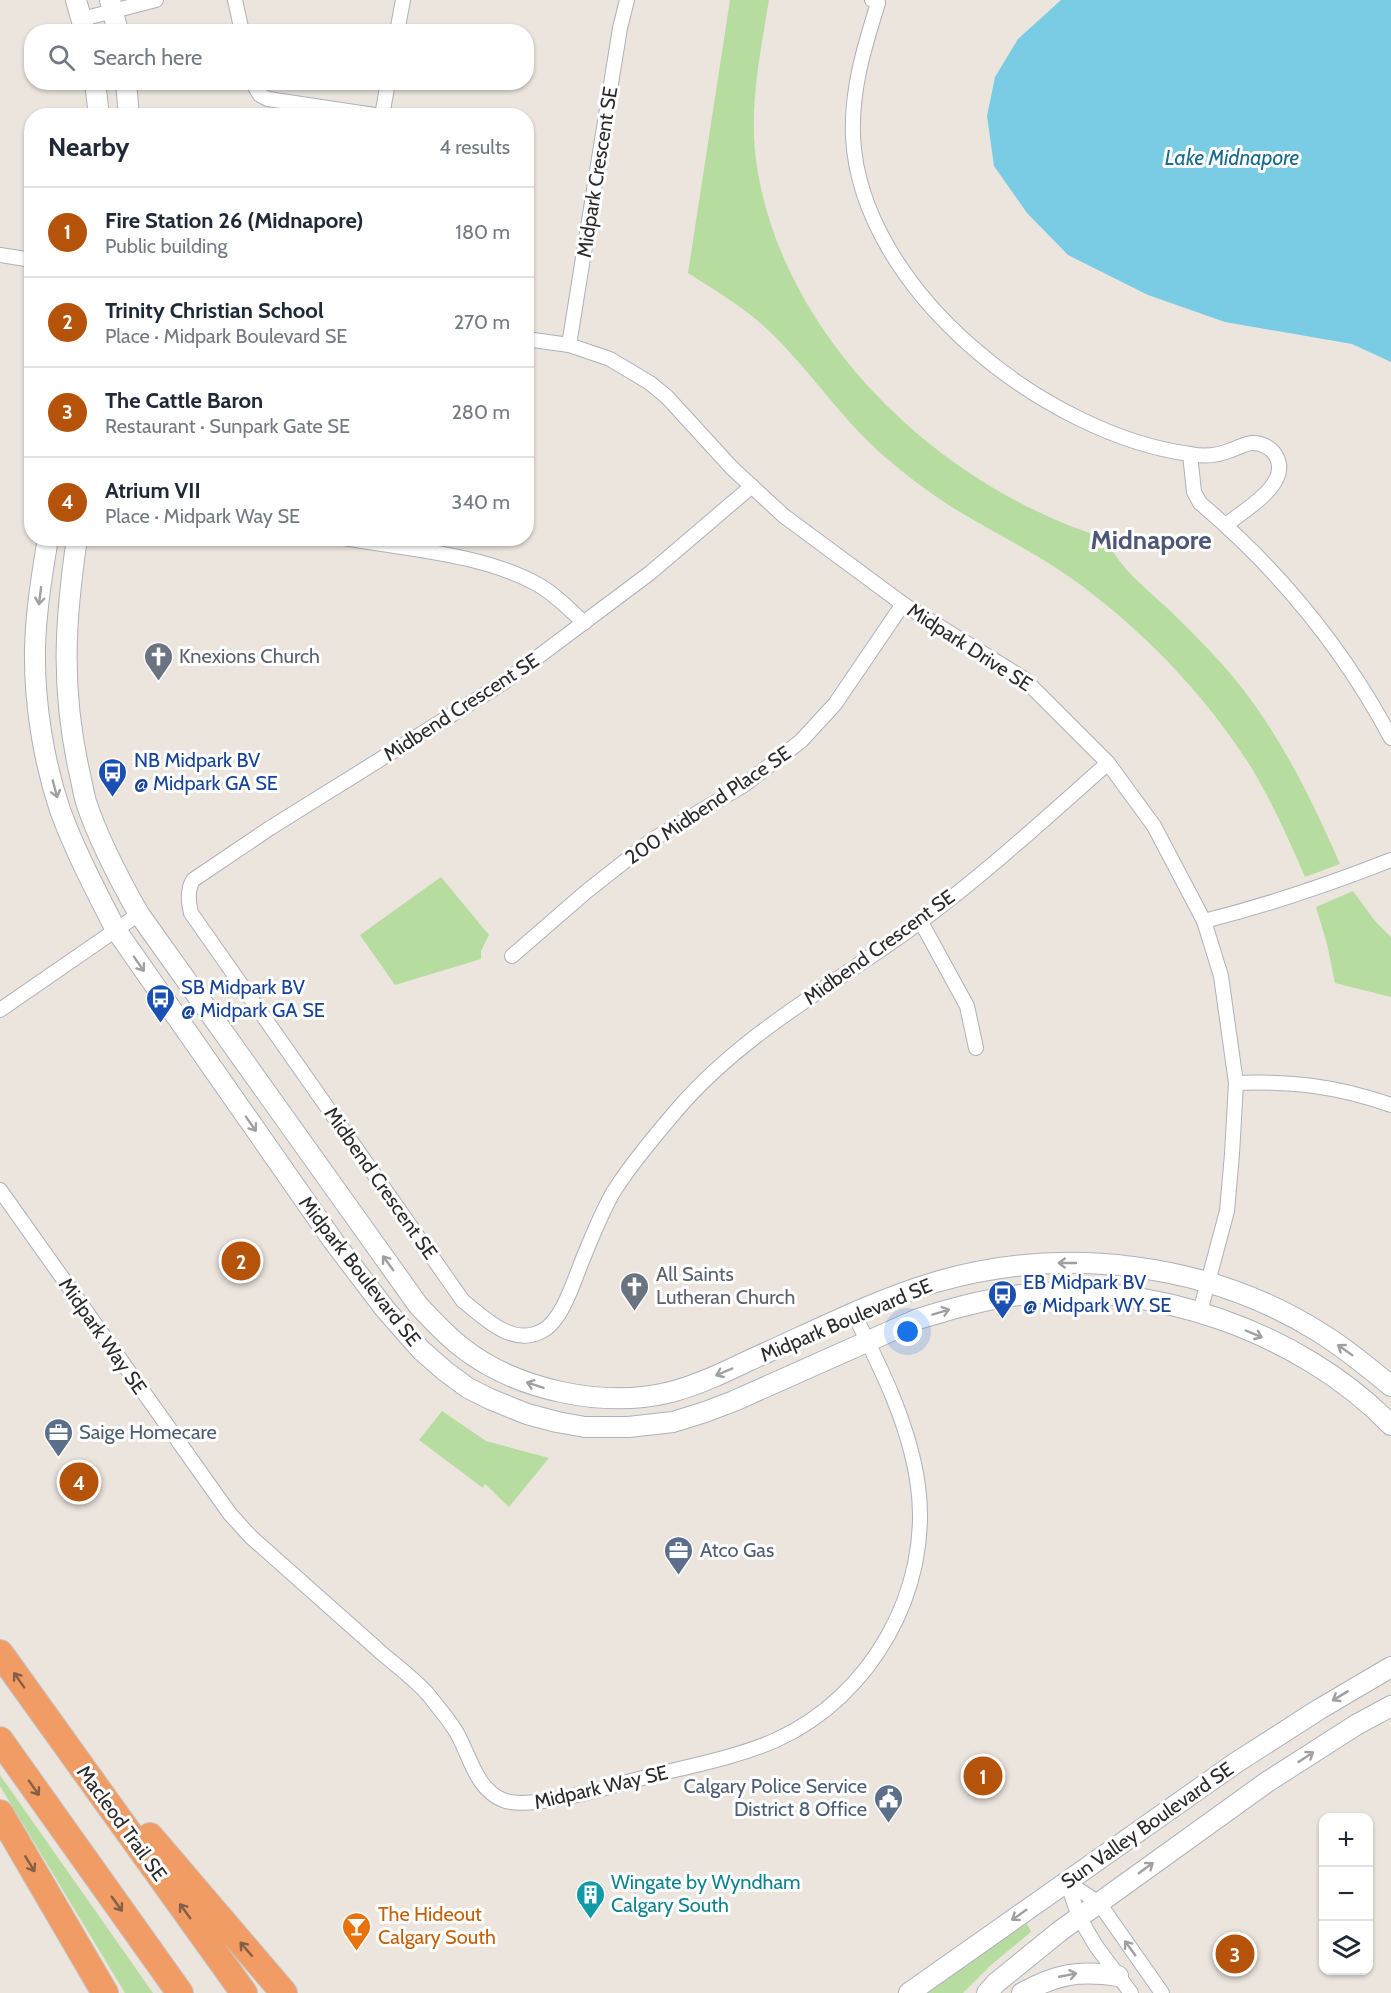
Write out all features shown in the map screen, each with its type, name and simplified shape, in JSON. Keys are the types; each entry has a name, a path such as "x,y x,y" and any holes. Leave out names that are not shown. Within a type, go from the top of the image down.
{"highway":[{"name":"Macleod Trail SE","path":"0,1653 244,1993"},
{"path":"38,1706 284,1993"},
{"path":"0,1740 180,1993"},
{"path":"0,1814 105,1993"}],"street":[{"path":"81,17 112,5 156,0"},
{"path":"235,0 240,24"},
{"path":"399,24 403,0"},
{"name":"Midpark Crescent SE","path":"568,345 620,28 627,0"},
{"path":"877,1 857,74 853,104 853,139 867,203 897,261 918,290 957,334 1020,386 1092,425 1160,450 1202,456 1216,455 1253,443 1267,447 1276,456 1280,472 1273,486 1226,525"},
{"path":"112,5 116,24"},
{"path":"96,90 98,108"},
{"path":"127,90 128,108"},
{"path":"257,90 268,99 328,108"},
{"path":"383,108 386,90"},
{"path":"0,255 24,259"},
{"name":"Midpark Drive SE","path":"534,340 568,345 610,359 650,383 667,397 732,468 784,516 903,604 1023,678 1108,763 1154,826 1204,921 1221,976 1236,1083 1227,1211 1200,1312"},
{"path":"1190,454 1194,492 1200,503 1226,525 1285,584 1320,626 1371,700 1391,738"},
{"name":"Midbend Crescent SE","path":"752,486 650,573 503,683 270,828 193,880 189,888 191,912 463,1300 494,1325 513,1336 542,1331 557,1318 600,1217 614,1191 629,1169 688,1097 741,1048 779,1018 921,922 1024,838 1108,763"},
{"name":"Midpark Boulevard SE","path":"47,546 35,648 45,752 60,809 77,851 116,930 334,1242 385,1309 421,1350 468,1388 507,1407 557,1422 610,1428 655,1425 724,1405 918,1319 946,1310 1020,1295 1076,1292 1152,1301 1200,1312 1259,1335 1343,1383 1391,1425"},
{"name":"Midpark Boulevard SE","path":"77,546 68,604 65,648 69,714 86,802 118,877 139,914 418,1305 460,1346 506,1374 537,1386 591,1396 622,1397 671,1392 721,1373 906,1292 937,1282 1013,1266 1067,1263 1125,1266 1208,1283 1280,1311 1317,1331 1349,1352 1391,1386"},
{"path":"390,546 489,563 539,585 561,600 584,622"},
{"name":"200 Midbend Place SE","path":"512,956 587,891 652,840 744,785 801,741 834,704 903,604"},
{"path":"1204,921 1255,909 1391,860"},
{"path":"0,1010 139,914"},
{"path":"921,922 967,1006 976,1048"},
{"path":"1236,1083 1309,1084 1361,1094 1391,1105"},
{"name":"Midpark Way SE","path":"0,1190 230,1514 251,1536 428,1694 458,1734 476,1773 486,1788 500,1800 512,1803 528,1804 564,1797 744,1752 777,1740 814,1718 836,1701 866,1669 891,1631 914,1573 920,1514 918,1487 908,1441 854,1314"},
{"name":"Sun Valley Boulevard SE","path":"909,1993 1270,1740 1391,1667"},
{"name":"Sun Valley Boulevard SE","path":"987,1993 996,1983 1079,1917 1267,1782 1356,1725 1391,1706"},
{"path":"1067,1882 1099,1903 1162,1993"},
{"path":"1067,1882 1079,1917 1096,1946 1131,1993"},
{"path":"1022,1993 1046,1980 1074,1974 1095,1972 1118,1976"}],"green space":[{"path":"730,0 769,0 754,104 757,167 773,231 800,291 836,347 880,399 930,444 986,483 1044,515 1105,538 1125,567 1180,620 1241,686 1289,759 1340,864 1305,877 1266,794 1233,740 1192,688 1147,641 1097,598 1057,568 950,506 901,470 869,443 769,331 740,307 688,273"},
{"path":"441,877 489,935 481,951 481,959 395,985 360,935"},
{"path":"1353,891 1375,921 1391,937 1391,997 1335,983 1316,907"},
{"path":"442,1411 486,1441 549,1458 509,1507 485,1484 483,1488 419,1440"},
{"path":"0,1775 153,1993 125,1993 0,1786"},
{"path":"1027,1924 1031,1932 991,1965 963,1993 921,1993 1010,1933"}],"water":[{"name":"Lake Midnapore","path":"1061,0 1391,0 1391,362 1352,344 1225,322 1148,295 1068,255 1027,213 994,166 987,116 995,77 1018,39"}],"place":[{"name":"Knexions Church","path":"158,682"},
{"name":"NB Midpark BV @ Midpark GA SE","path":"113,798"},
{"name":"SB Midpark BV @ Midpark GA SE","path":"160,1024"},
{"name":"Trinity Christian School","path":"241,1261"},
{"name":"All Saints Lutheran Church","path":"635,1312"},
{"name":"EB Midpark BV @ Midpark WY SE","path":"1002,1320"},
{"name":"Saige Homecare","path":"58,1458"},
{"name":"Atrium VII","path":"79,1482"},
{"name":"Atco Gas","path":"679,1576"},
{"name":"Fire Station 26 (Midnapore)","path":"983,1776"},
{"name":"Calgary Police Service District 8 Office","path":"888,1824"},
{"name":"Wingate by Wyndham Calgary South","path":"590,1920"},
{"name":"The Hideout Calgary South","path":"357,1952"},
{"name":"The Cattle Baron","path":"1235,1954"}],"district":[{"name":"Midnapore","path":"1151,540"}]}
